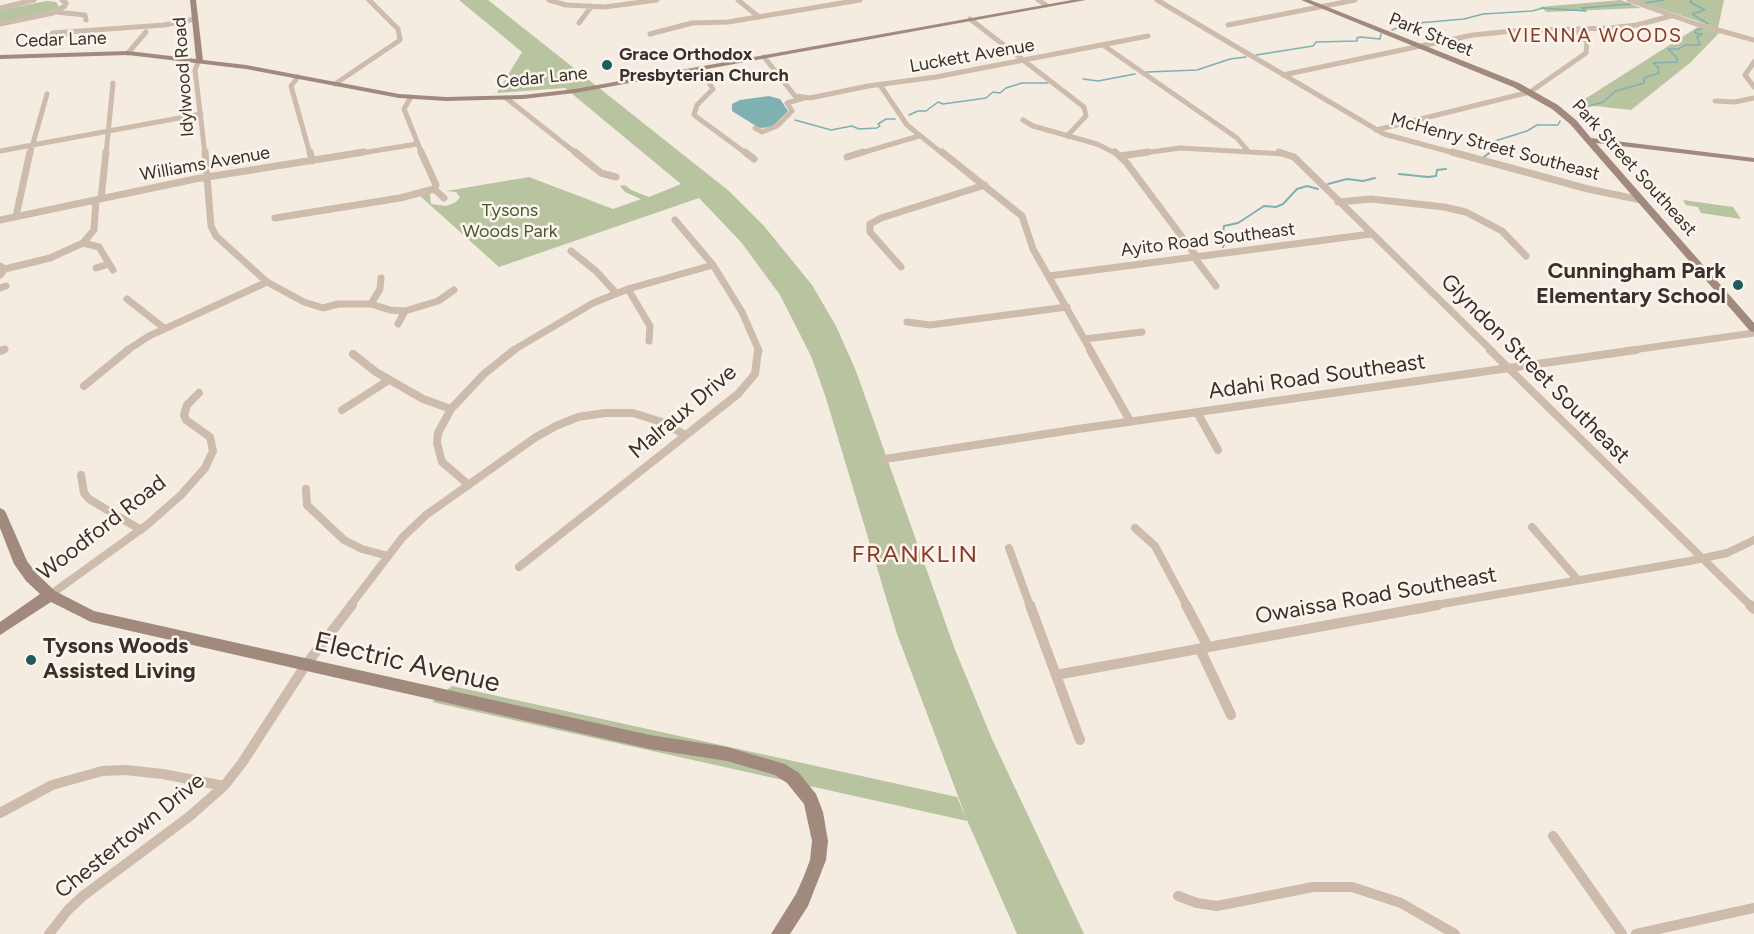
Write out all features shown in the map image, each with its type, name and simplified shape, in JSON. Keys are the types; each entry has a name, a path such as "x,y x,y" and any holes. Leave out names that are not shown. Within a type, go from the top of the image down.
{"main road":[{"name":"Idylwood Road","path":"193,0 200,57 198,60"},
{"name":"Cedar Lane","path":"0,57 128,53 198,60 411,97 506,98 558,93 700,69 1083,0"},
{"path":"1304,0 1320,7"},
{"name":"Park Street","path":"1320,7 1530,92"},
{"name":"Park Street Southeast","path":"1530,92 1568,117 1754,331"},
{"path":"1588,140 1754,160"},
{"name":"Electric Avenue","path":"0,513 21,564 31,577 50,595 69,607 115,623 650,742 728,754 770,765 793,778 804,790 815,812 819,829 818,860 812,878 802,900 780,934"},
{"name":"Woodford Road","path":"0,629 50,595"}],"street":[{"path":"0,8 34,0"},
{"path":"56,12 66,4 62,0"},
{"path":"335,84 400,40 398,29 369,0"},
{"path":"549,0 560,4 591,7 633,5 657,0"},
{"path":"738,0 759,17"},
{"path":"650,34 692,23 728,22 860,0"},
{"path":"1038,0 1046,5"},
{"name":"McHenry Street Southeast","path":"1157,0 1376,130 1390,136 1487,163 1641,200"},
{"path":"1228,25 1354,0"},
{"path":"1629,0 1671,16 1754,40"},
{"path":"579,23 591,7"},
{"path":"0,24 56,12 85,15 86,20"},
{"path":"1283,75 1484,33 1626,26 1671,16"},
{"path":"970,19 1086,110 1086,116 1067,135"},
{"path":"66,33 56,43 40,43 48,35 66,33 164,25 195,20"},
{"path":"1376,130 1530,92 1586,53 1587,42 1576,30"},
{"path":"128,53 146,32"},
{"name":"Luckett Avenue","path":"802,98 936,78 1148,36"},
{"path":"1102,45 1237,138 1248,151"},
{"path":"764,57 788,89 802,98"},
{"name":"Idylwood Road","path":"198,60 195,70 209,216 216,236 267,282 304,302 323,308 338,304 371,304"},
{"path":"1754,62 1745,75 1754,87"},
{"path":"700,69 713,89 697,105 694,114 754,159"},
{"path":"298,77 291,86 312,161"},
{"path":"2,270 50,258 83,243 94,230 109,131 113,83"},
{"path":"880,85 905,123 919,136 1022,216 1030,241 1130,421"},
{"path":"16,216 32,145 47,94"},
{"path":"411,97 404,109 436,185 434,189"},
{"path":"506,98 601,173 616,177"},
{"path":"755,128 764,133 777,126 792,111 787,103 802,98"},
{"path":"1714,101 1728,102 1754,98"},
{"path":"0,151 201,114"},
{"path":"1023,120 1033,126 1102,146 1120,156 1216,286"},
{"path":"847,157 919,136"},
{"name":"Williams Avenue","path":"0,220 207,177 417,144"},
{"path":"1120,156 1180,148 1248,151"},
{"name":"Glyndon Street Southeast","path":"1248,151 1290,155 1754,609"},
{"path":"901,267 870,230 870,224 881,218 985,185"},
{"path":"434,189 444,198"},
{"path":"275,218 403,198 434,189"},
{"path":"1338,202 1361,199 1384,200 1466,212 1502,231 1526,256"},
{"name":"Malraux Drive","path":"519,567 752,380 759,357 756,343 736,301 713,266 675,220"},
{"name":"Ayito Road Southeast","path":"1049,276 1371,234"},
{"path":"83,243 99,247 111,267 96,268"},
{"path":"571,251 596,271 616,293"},
{"path":"469,485 449,470 438,453 438,433 451,409 484,374 512,351 586,306 628,289 713,266"},
{"path":"381,278 380,289 371,304 390,310 405,311 438,301 454,290"},
{"path":"84,386 133,346 164,328 267,282"},
{"path":"628,289 650,326 649,342"},
{"path":"127,299 164,328"},
{"path":"907,322 930,325 1067,307"},
{"path":"398,324 405,311"},
{"name":"Adahi Road Southeast","path":"885,459 1130,421 1509,369 1754,331"},
{"path":"1085,339 1142,332"},
{"path":"353,354 389,380 423,399 451,409"},
{"path":"342,410 389,380"},
{"name":"Woodford Road","path":"50,595 141,530 181,495 210,459 213,451 210,437 186,420 184,415 187,405 199,393"},
{"path":"1197,412 1218,450"},
{"name":"Chestertown Drive","path":"49,934 68,910 83,896 190,816 224,786 242,763 305,666 412,527 556,426 588,415 633,413 662,422 686,435"},
{"path":"81,475 84,494 89,499 141,530"},
{"path":"306,489 307,505 344,540 362,549 388,556"},
{"path":"1532,527 1577,579"},
{"path":"1135,528 1155,546 1204,648 1231,715"},
{"name":"Owaissa Road Southeast","path":"1056,675 1703,558 1727,553 1754,540"},
{"path":"1009,548 1080,740"},
{"path":"0,813 52,785 102,771 125,770 163,774 224,786"},
{"path":"1552,836 1622,934"},
{"path":"1178,896 1197,903 1217,906 1313,886 1352,887 1401,903 1455,934"},
{"path":"1636,934 1754,909"}],"green space":[{"name":"Tysons Woods Park","path":"459,0 488,0 729,191 764,226 812,285 836,326 856,371 954,647 992,739 1084,934 1017,934 967,820 897,634 825,395 811,356 780,295 741,242 699,198 499,267 419,195 430,194 431,204 446,206 456,202 460,197 456,192 446,191 529,177 613,209 641,199 625,192 620,186 625,185 649,197 681,184 565,88 497,93 522,52"},
{"path":"1621,0 1641,8 1547,12 1540,7"},
{"path":"1635,0 1724,0 1718,28"},
{"path":"47,1 56,2 59,7 0,23 0,10"},
{"path":"1698,27 1719,33 1691,62 1631,110 1577,104"},
{"path":"1683,200 1733,207 1741,219 1701,213 1698,207 1686,205"},
{"path":"452,686 957,797 967,821 432,702"}],"water":[{"path":"769,96 780,99 788,111 772,127 759,128 732,111 732,104 740,100"}],"waterway":[{"path":"1645,3 1664,0"},
{"path":"1692,0 1690,2 1705,10 1692,14 1708,24"},
{"path":"1392,30 1407,24 1464,19 1483,14 1532,11 1543,8 1586,11 1582,8 1630,4"},
{"path":"1579,116 1579,112 1586,107 1603,102 1616,91 1644,83 1644,78 1659,73 1658,67 1653,63 1677,62 1677,58 1668,49 1679,49 1685,45 1700,45 1697,37 1702,34 1695,33 1696,30 1702,29"},
{"path":"1256,55 1313,46 1316,42 1357,41 1360,37 1380,39 1381,34"},
{"path":"1147,72 1197,70 1230,59 1246,57"},
{"path":"1083,79 1098,81 1135,74"},
{"path":"909,115 918,111 926,111 938,102 943,104 986,98 993,92 1000,93 1006,88 1022,83 1048,83"},
{"path":"795,120 831,130 852,126 859,129 877,128 880,126 878,124 886,119 895,119"},
{"path":"1490,152 1495,141 1527,131 1537,125 1558,125 1560,121"},
{"path":"1483,158 1490,152"},
{"path":"1399,174 1428,177 1436,176 1437,170 1446,169"},
{"path":"1328,184 1347,179 1363,181 1375,178"},
{"path":"1223,247 1226,239 1223,232 1224,226 1238,223 1264,206 1276,207 1283,204 1297,189 1307,186 1318,189"}],"place":[{"name":"Grace Orthodox Presbyterian Church","path":"607,65"},
{"name":"Cunningham Park Elementary School","path":"1738,285"},
{"name":"Tysons Woods Assisted Living","path":"31,660"}],"district":[{"name":"VIENNA WOODS","path":"1595,36"},
{"name":"FRANKLIN","path":"915,555"}]}
